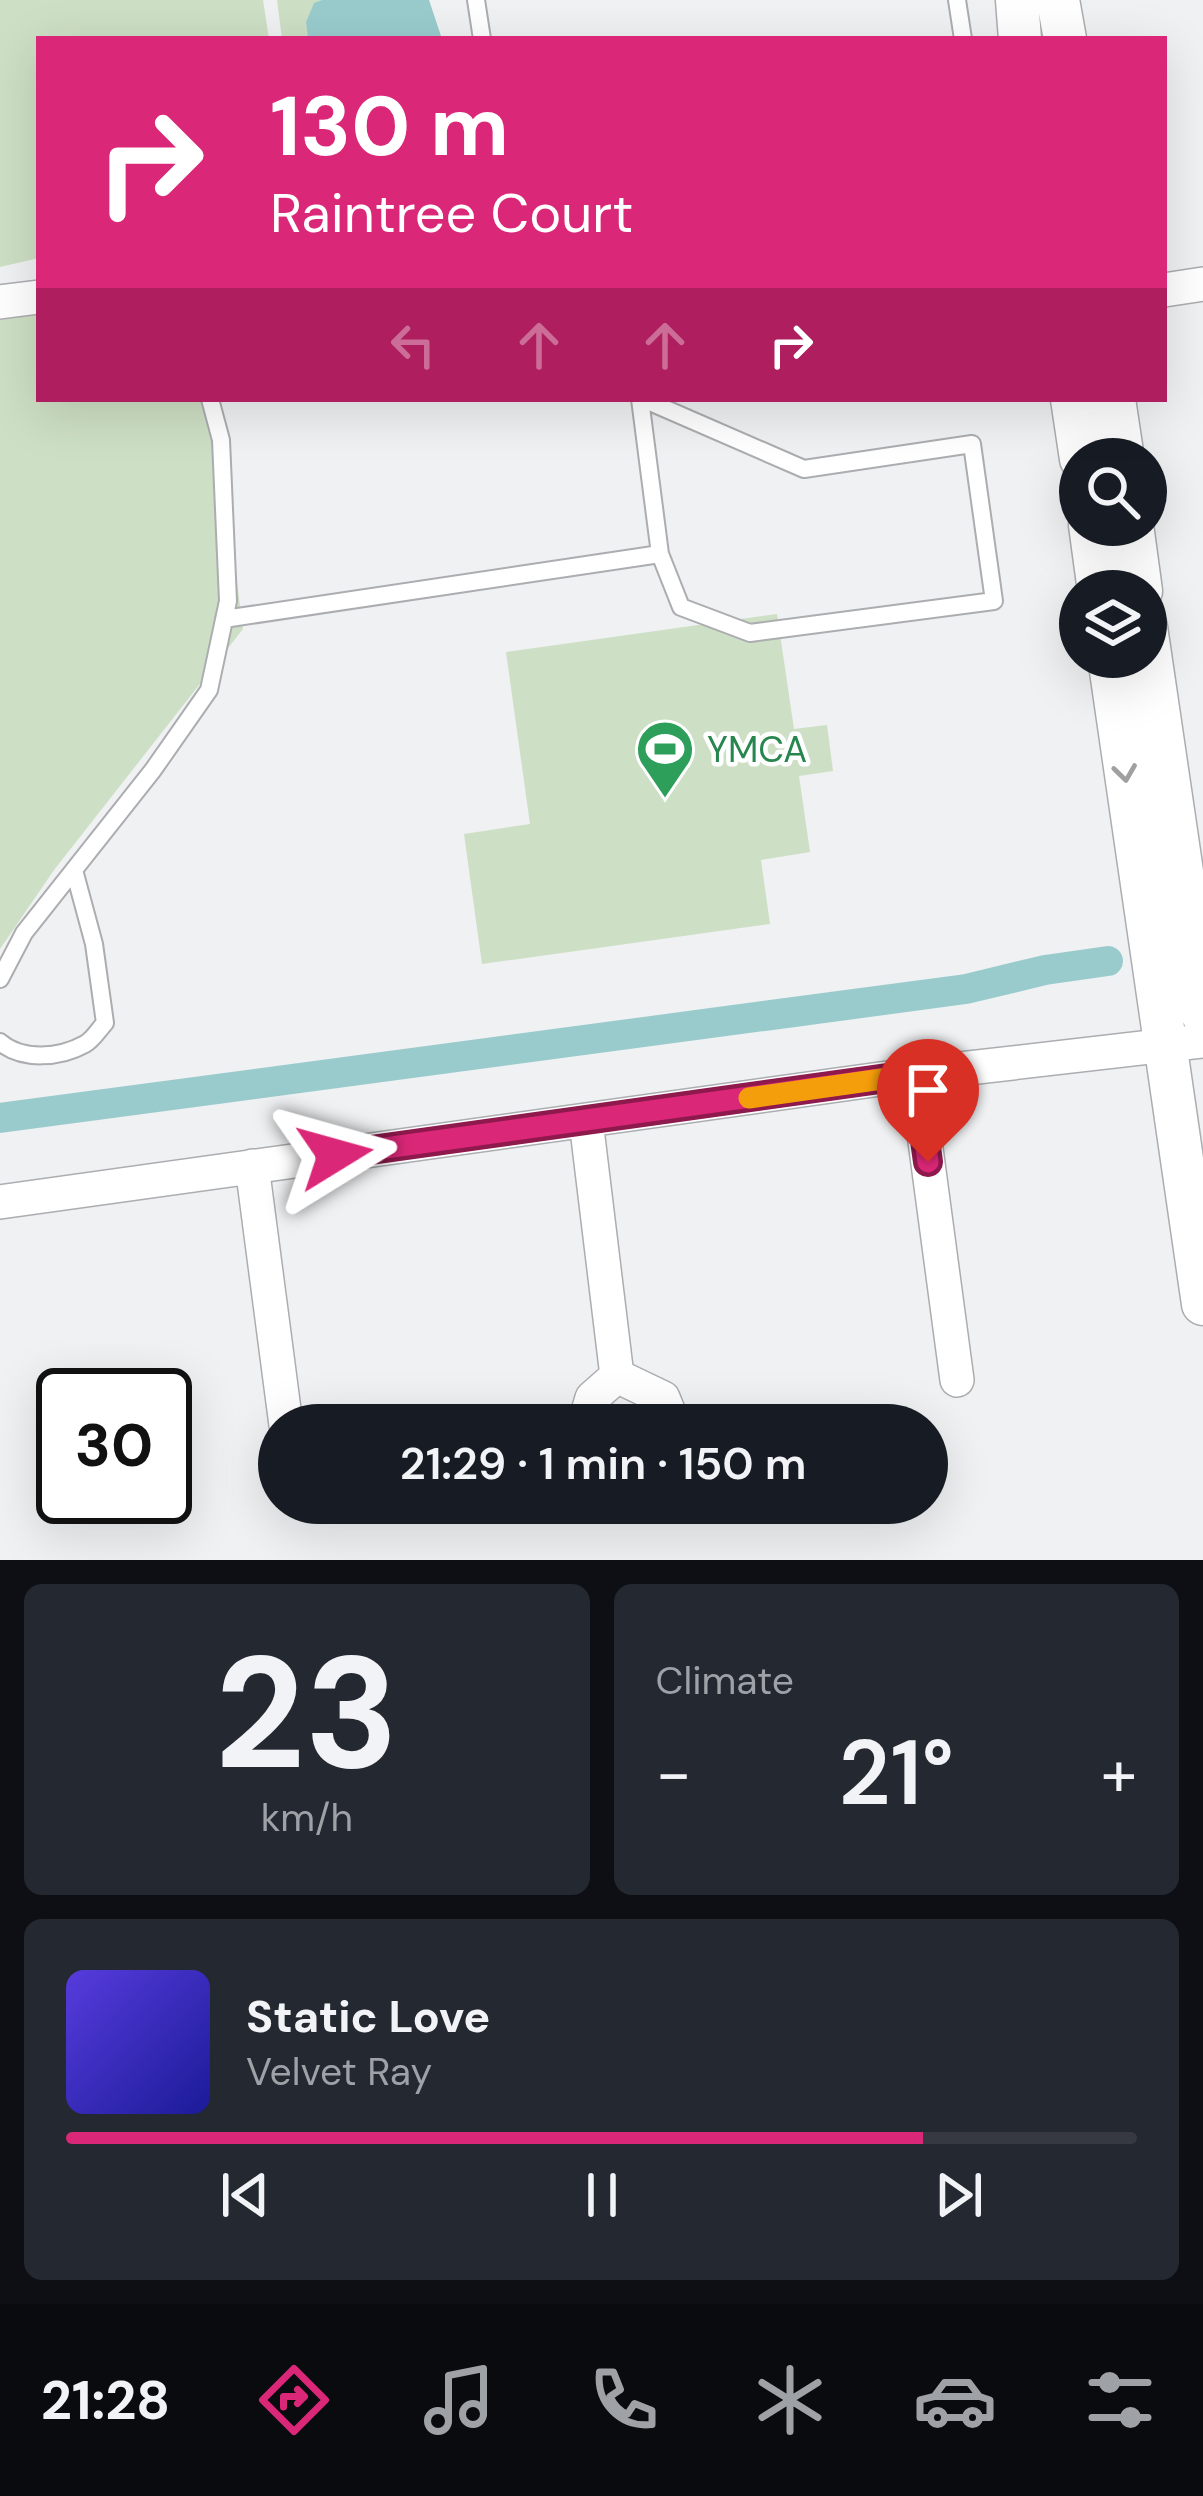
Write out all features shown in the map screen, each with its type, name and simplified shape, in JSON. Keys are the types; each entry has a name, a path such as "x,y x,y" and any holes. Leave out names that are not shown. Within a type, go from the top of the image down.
{"street":[{"path":"1017,0 1020,36"},
{"path":"1058,0 1064,36"},
{"path":"1167,290 1203,284"},
{"path":"0,302 36,297"},
{"path":"1072,402 1078,438"},
{"path":"1114,402 1120,438"},
{"path":"1112,678 1184,1043 1203,1304"},
{"path":"1153,678 1203,1015"},
{"path":"0,1202 916,1074 1184,1043"},
{"path":"916,1074 957,1380"},
{"path":"586,1121 617,1376"},
{"path":"252,1166 283,1404"},
{"path":"590,1404 617,1376"},
{"path":"617,1376 663,1398 665,1404"}],"lane":[{"path":"476,0 482,36"},
{"path":"958,0 963,36"},
{"path":"0,979 24,933 153,770 209,690 228,601 221,440 211,402"},
{"path":"642,402 660,554 681,607 750,633 994,601 972,444 804,470 649,402"},
{"path":"224,619 660,554"},
{"path":"0,1042 42,1057 87,1044 105,1022 94,944 74,869"}],"green space":[{"path":"0,0 263,0 269,36 36,36 36,259 0,267"},
{"path":"277,0 322,0 314,4 306,22 308,36 282,36"},
{"path":"36,314 36,402 214,402 243,629 54,870 0,949 0,320"},
{"name":"YMCA","path":"777,614 794,729 827,725 833,771 799,776 810,852 761,860 770,924 482,964 464,834 530,824 506,652"}],"water":[{"path":"429,0 441,36 308,36 306,22 314,3"}],"waterway":[{"path":"0,1118 966,989 1108,961"}],"slow traffic":[{"path":"749,1098 882,1079"}],"place":[{"name":"YMCA","path":"665,800"}],"route":[{"path":"335,1155 916,1074 928,1162"}]}
